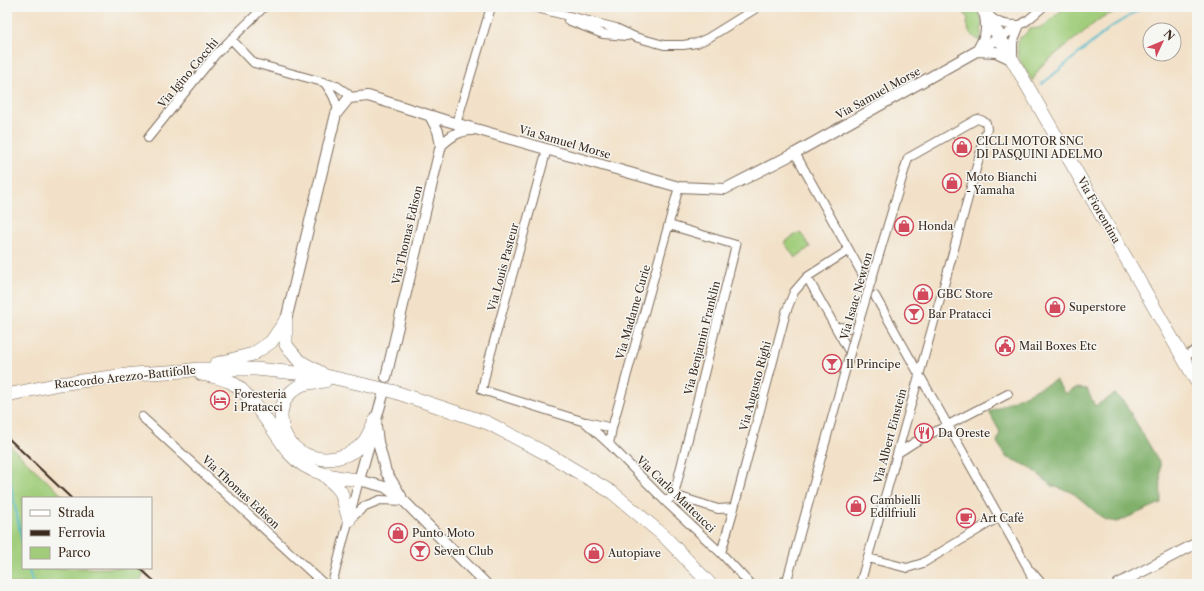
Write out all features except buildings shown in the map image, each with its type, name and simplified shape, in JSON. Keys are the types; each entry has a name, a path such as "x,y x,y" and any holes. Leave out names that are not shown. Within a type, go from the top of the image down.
{"main road":[{"name":"Via Fiorentina","path":"983,9 1197,382"},
{"path":"198,369 253,354 271,342 286,320"},
{"path":"286,320 286,345 299,361 332,378"},
{"name":"Raccordo Arezzo-Battifolle","path":"7,395 59,384 134,374 198,369 256,369 332,378 392,391 488,423 551,456 613,493 664,536 710,584"},
{"path":"184,371 220,378 231,382 240,388 296,461 323,474 356,479"},
{"path":"332,378 302,384 289,393 281,410 282,428 285,436 292,446 310,462 320,467 356,479"},
{"path":"292,446 306,455 318,458 332,459 344,456 355,450 364,441 375,421"},
{"path":"323,474 341,492 349,520"}],"street":[{"name":"Via Igino Cocchi","path":"148,138 214,55 264,7"},
{"path":"452,135 450,122 491,7"},
{"path":"533,7 549,11 603,34 634,37 664,45 683,45 697,43 708,38 758,7"},
{"path":"1000,38 1028,20 1043,7"},
{"path":"983,9 996,21 1004,25 1020,25"},
{"path":"983,9 987,25 985,35 977,51 996,52 1013,60 1013,42 1020,25"},
{"name":"Via Samuel Morse","path":"348,100 368,96 476,130 679,187 725,189 795,153 1000,38"},
{"path":"231,39 254,63 324,82 368,96"},
{"path":"324,82 348,100"},
{"path":"324,82 332,93 338,112"},
{"path":"286,320 334,121 338,112 348,100 347,93 336,86"},
{"path":"430,116 438,131 441,145"},
{"name":"Via Albert Einstein","path":"860,584 898,453 987,129 986,123 980,120 977,119 972,122"},
{"path":"438,131 450,122"},
{"name":"Via Isaac Newton","path":"790,583 850,353 908,158 972,122"},
{"path":"441,145 452,135 465,130 476,130"},
{"name":"Via Thomas Edison","path":"386,377 441,145"},
{"name":"Via Louis Pasteur","path":"482,390 547,149"},
{"path":"795,153 864,277"},
{"name":"Via Madame Curie","path":"609,444 612,428 679,187"},
{"name":"Via Benjamin Franklin","path":"669,225 736,245 674,495"},
{"name":"Via Augusto Righi","path":"720,553 734,508 786,312 794,292 808,276 849,250"},
{"path":"808,276 850,353"},
{"path":"875,296 1026,566 1040,584"},
{"path":"836,328 857,328"},
{"path":"1183,358 1197,349"},
{"name":"Via Carlo Matteucci","path":"482,390 585,422 612,428"},
{"path":"898,453 915,442 1008,394"},
{"path":"332,584 349,520 356,479 383,395"},
{"name":"Via Thomas Edison","path":"142,417 324,584"},
{"path":"375,421 378,442 386,472 404,501"},
{"name":"Via Carlo Matteucci","path":"585,422 750,584"},
{"path":"356,479 385,487 404,501 486,584"},
{"path":"666,502 674,495 718,509 734,508"},
{"path":"349,520 365,506 380,500 404,501"},
{"path":"868,558 907,568 923,562 999,517"},
{"path":"1118,584 1197,542"}],"green space":[{"path":"961,7 976,7 982,24 980,42 969,32 967,23 968,19"},
{"path":"1065,7 1126,7 1101,18 1041,66 1032,81 1018,54 1017,49 1020,37 1022,37 1030,29 1039,28 1045,25"},
{"path":"800,232 810,247 795,258 784,242"},
{"path":"1056,380 1065,394 1076,388 1087,389 1095,406 1115,394 1124,402 1160,463 1161,503 1117,522 1105,520 1072,492 1052,486 1030,467 1006,457 997,442 1000,432 989,412"},
{"path":"7,443 64,497 22,497 22,569 141,569 144,572 139,584 7,584"}],"waterway":[{"path":"1042,84 1111,27 1144,7"},
{"path":"7,464 22,542"},
{"path":"28,569 33,584"}],"railway":[{"path":"7,437 70,497"},
{"path":"141,569 157,584"}],"place":[{"name":"CICLI MOTOR SNC DI PASQUINI ADELMO","path":"962,147"},
{"name":"Moto Bianchi - Yamaha","path":"952,183"},
{"name":"Honda","path":"904,226"},
{"name":"GBC Store","path":"923,294"},
{"name":"Superstore","path":"1055,307"},
{"name":"Bar Pratacci","path":"914,314"},
{"name":"Mail Boxes Etc","path":"1005,346"},
{"name":"Il Principe","path":"832,364"},
{"name":"Foresteria i Pratacci","path":"220,400"},
{"name":"Da Oreste","path":"924,433"},
{"name":"Cambielli Edilfriuli","path":"856,506"},
{"name":"Art Café","path":"966,518"},
{"name":"Punto Moto","path":"398,533"},
{"name":"Seven Club","path":"420,551"},
{"name":"Autopiave","path":"594,553"}]}
